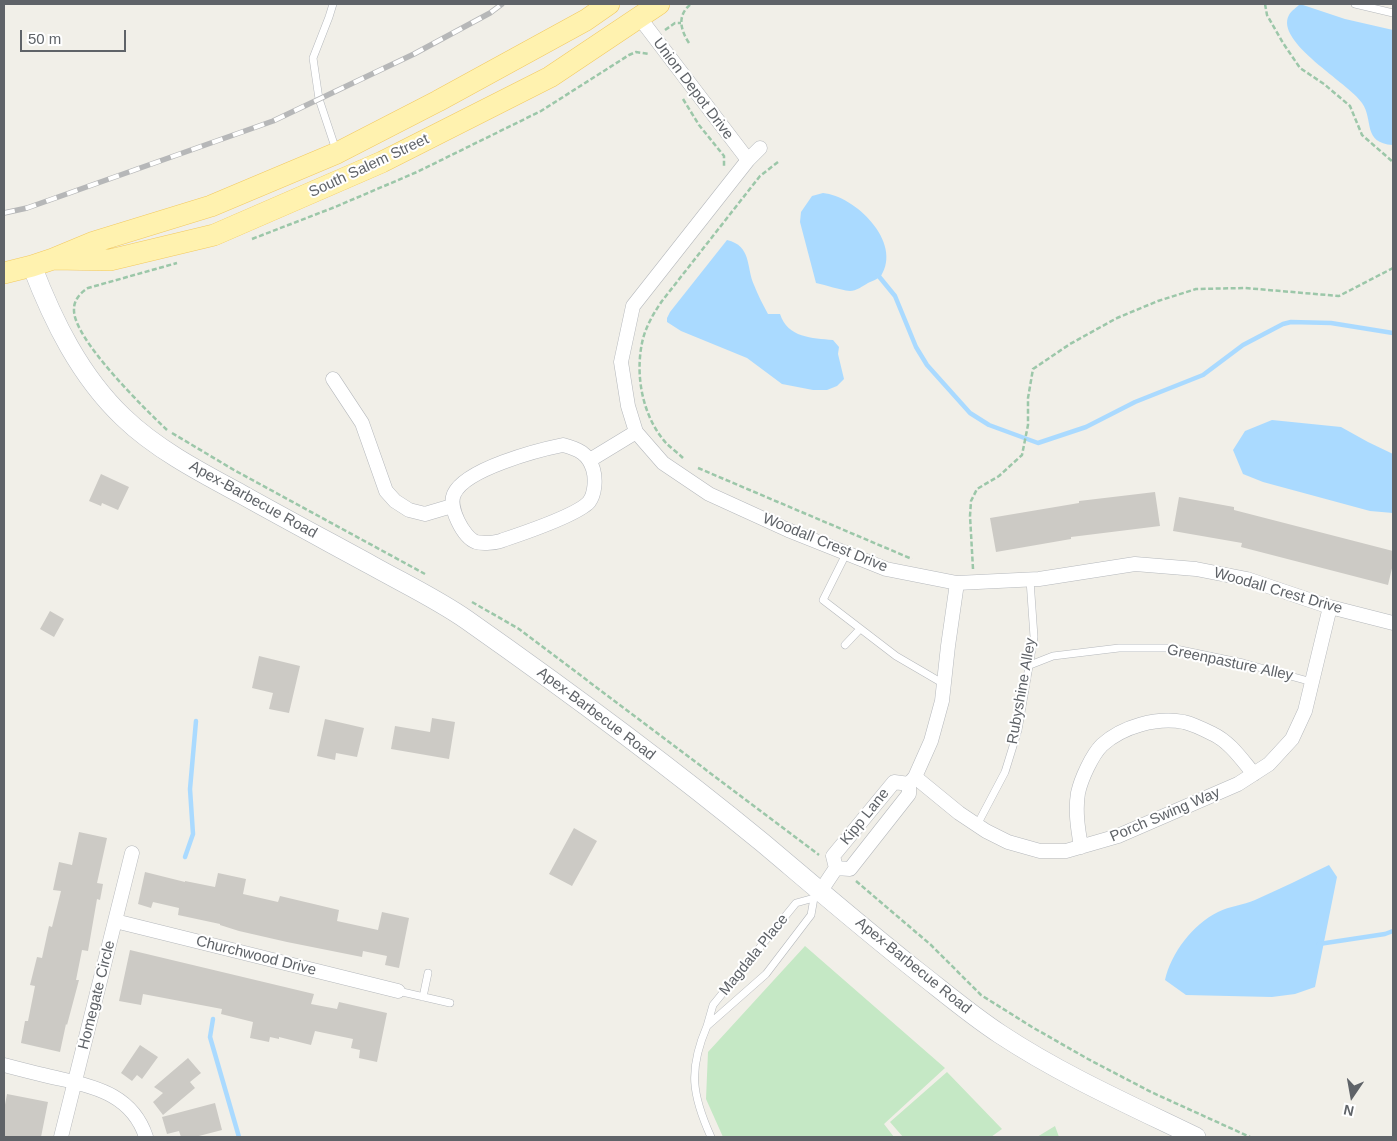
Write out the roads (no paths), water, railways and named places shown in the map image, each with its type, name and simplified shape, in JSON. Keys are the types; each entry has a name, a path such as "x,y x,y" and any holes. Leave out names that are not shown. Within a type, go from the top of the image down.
{"main road":[{"name":"South Salem Street","path":"4,273 42,263 94,242 211,206 337,153 438,101 586,20 609,4"},
{"name":"South Salem Street","path":"42,263 110,260 214,235 382,162 550,78 659,4"}],"street":[{"name":"Union Depot Drive","path":"639,17 748,160"},
{"name":"Woodall Crest Drive","path":"760,148 748,160 633,306 621,362 628,406 636,432 663,463 709,494 788,530 886,569 957,583 1030,580 1135,564 1196,569 1247,579 1330,607 1393,623"},
{"name":"Apex-Barbecue Road","path":"42,263 60,330 79,363 102,395 124,418 150,440 212,478 463,617 651,755 750,833 817,895 952,999 1008,1039 1087,1084 1196,1137"},
{"path":"333,379 362,424 386,491 395,501 410,510 425,514 452,506"},
{"path":"590,460 636,432"},
{"path":"563,445 578,449 590,460 594,472 595,487 589,502 574,512 500,542 477,542 459,524 452,506 454,494 464,482 493,466 522,455 563,445"},
{"name":"Kipp Lane","path":"912,780 894,782 833,856 836,868 850,869 909,794 912,780 931,741 942,701 957,583"},
{"name":"Porch Swing Way","path":"912,780 977,825 1008,842 1040,851 1066,851 1118,836 1238,784 1269,764 1292,739 1305,711 1330,607"},
{"path":"1081,847 1076,819 1078,793 1085,773 1101,746 1124,730 1158,721 1185,722 1214,734 1234,750 1254,774"},
{"name":"Homegate Circle","path":"61,1137 132,853"},
{"path":"817,895 836,868"},
{"name":"Churchwood Drive","path":"115,921 398,991"},
{"path":"4,1065 75,1082 114,1096 125,1104 138,1119 146,1137"}],"lane":[{"path":"332,4 313,58 319,99 337,153"},
{"path":"1355,4 1393,13"},
{"path":"846,554 823,600 896,656 944,684"},
{"name":"Rubyshine Alley","path":"977,825 1005,772 1018,730 1034,637 1030,580"},
{"path":"845,646 860,629"},
{"name":"Greenpasture Alley","path":"1030,665 1052,656 1109,649 1171,648 1242,663 1312,682"},
{"name":"Magdala Place","path":"711,1137 696,1099 695,1066 699,1046 713,1005 796,903 817,895"},
{"name":"Magdala Place","path":"707,1026 766,974 811,915 817,895"},
{"path":"423,997 428,973"},
{"path":"398,991 450,1003"}],"water":[{"path":"1300,4 1345,19 1393,30 1393,145 1377,140 1370,130 1366,110 1362,103 1315,62 1292,37 1287,26 1289,15"},
{"path":"823,193 849,202 861,212 881,236 886,249 886,263 881,276 855,290 850,291 816,283 800,222 801,212 812,196"},
{"path":"727,240 741,247 744,252 754,285 768,314 780,314 789,328 795,332 809,337 833,340 839,347 838,354 844,379 837,386 827,390 813,390 782,384 747,358 681,331 667,322 670,312"},
{"path":"1272,420 1341,427 1393,454 1393,513 1370,511 1263,482 1243,474 1233,450 1245,431"},
{"path":"1329,865 1337,877 1315,987 1295,994 1272,997 1186,995 1165,980 1172,960 1184,940 1209,917 1223,910 1255,900"}],"waterway":[{"path":"877,274 895,296 916,347 927,365 970,413 989,425 1038,443 1086,427 1135,402 1203,375 1243,345 1283,324 1291,322 1331,323 1393,333"},
{"path":"185,857 193,834 190,789 196,721"},
{"path":"1319,944 1385,934 1393,931"},
{"path":"213,1019 210,1037 239,1137"}],"railway":[{"path":"4,213 27,208 273,121 414,54 490,13 502,4"}]}
